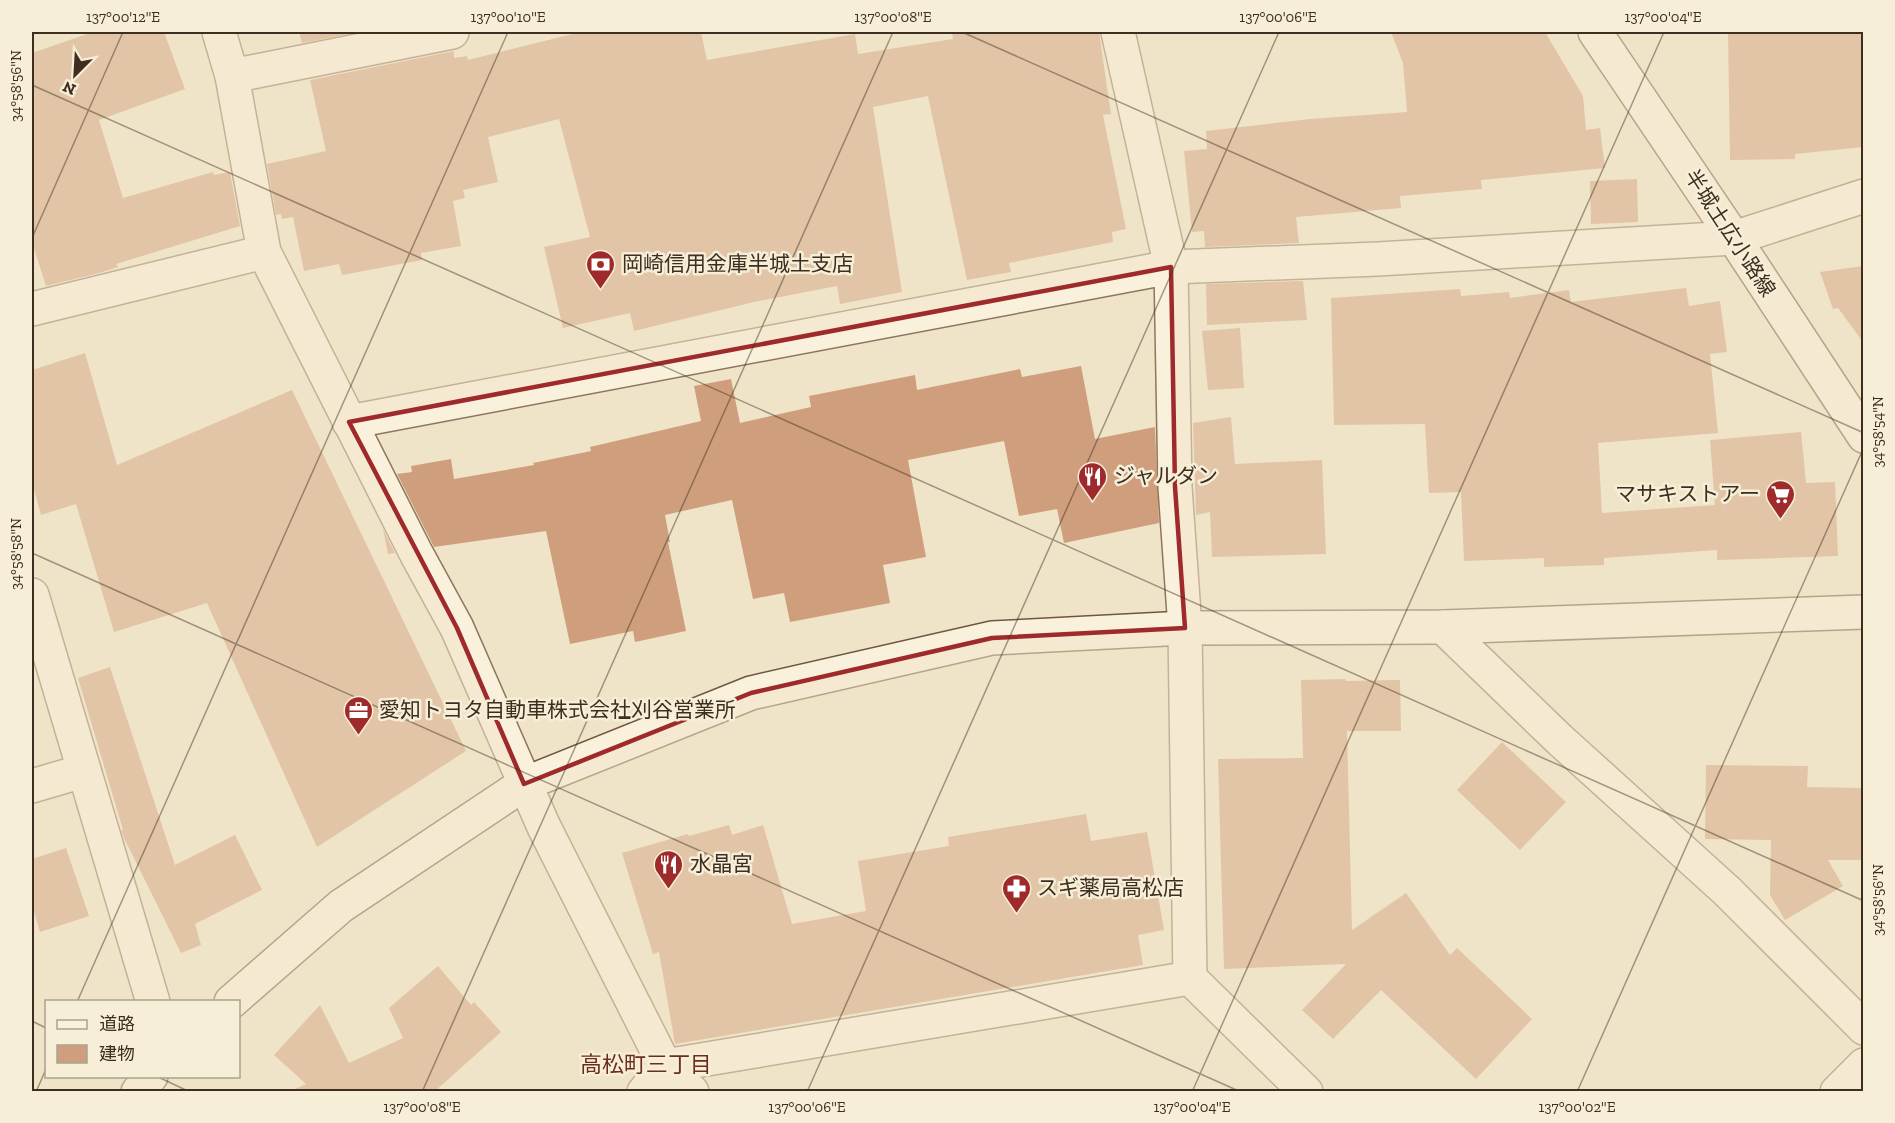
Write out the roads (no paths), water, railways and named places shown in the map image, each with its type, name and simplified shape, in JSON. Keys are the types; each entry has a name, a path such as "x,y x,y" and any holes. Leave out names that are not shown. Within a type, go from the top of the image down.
{"street":[{"path":"219,32 231,75 264,252 349,422 457,628 524,784 665,1066 692,1092"},
{"path":"231,75 452,32"},
{"path":"1118,32 1171,267 1176,487 1185,628 1190,978 1306,1092"},
{"name":"半城土広小路線","path":"1595,32 1734,238 1863,436"},
{"path":"349,422 1171,267 1378,259 1734,238 1863,196"},
{"path":"32,309 264,252"},
{"path":"32,596 152,1000"},
{"path":"233,1000 340,906 524,784 751,693 992,638 1185,628 1443,627 1863,612"},
{"path":"1443,627 1559,739 1727,891 1863,1028"},
{"path":"32,786 83,771"},
{"path":"644,1092 665,1066 1190,978"},
{"path":"1837,1092 1863,1065"},
{"path":"138,1092 150,1078"}],"place":[{"name":"岡崎信用金庫半城土支店","path":"601,290"},
{"name":"ジャルダン","path":"1093,502"},
{"name":"マサキストアー","path":"1781,520"},
{"name":"愛知トヨタ自動車株式会社刈谷営業所","path":"358,736"},
{"name":"水晶宮","path":"669,890"},
{"name":"スギ薬局高松店","path":"1016,914"}],"district":[{"name":"高松町三丁目","path":"646,1064"}]}
